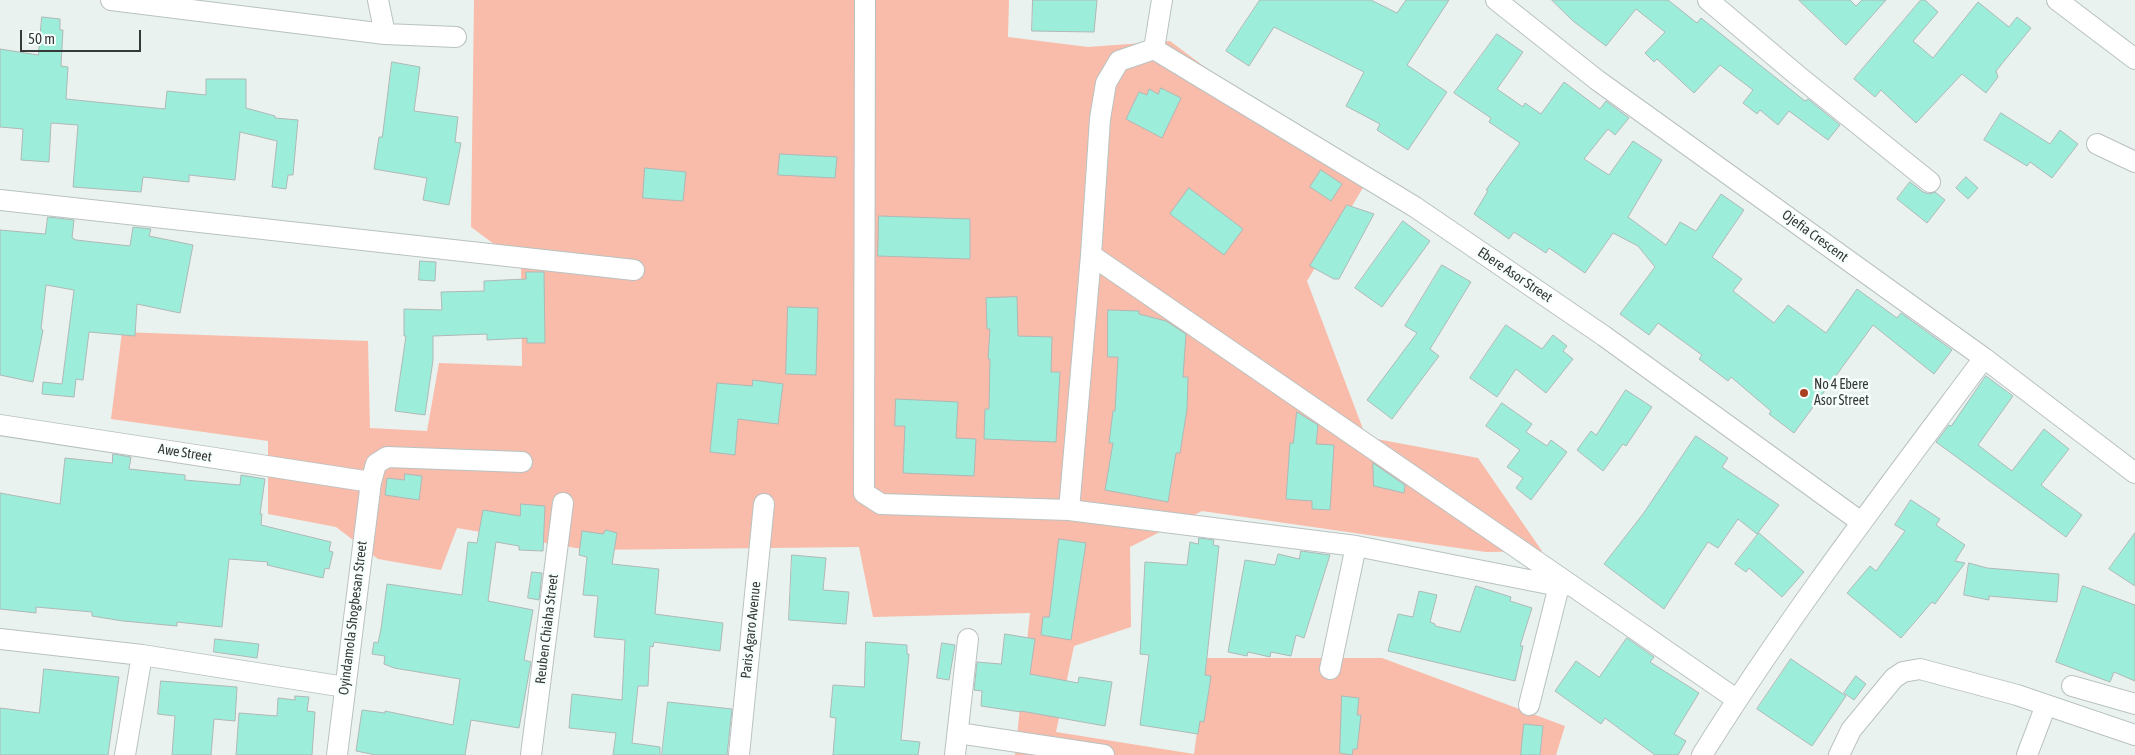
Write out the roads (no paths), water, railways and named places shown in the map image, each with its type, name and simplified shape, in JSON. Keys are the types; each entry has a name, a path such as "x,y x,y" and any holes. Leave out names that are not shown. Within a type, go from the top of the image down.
{"street":[{"path":"111,0 385,34 456,37"},
{"path":"378,0 385,34"},
{"path":"865,0 864,493 870,499 881,504 1069,510 1356,546 1565,586"},
{"path":"1069,510 1091,255 1100,119 1106,83 1119,61 1154,49 1162,0"},
{"name":"Ojefia Crescent","path":"1496,0 1598,80 1984,358 2135,473"},
{"path":"1708,0 1797,76 1930,182"},
{"path":"2057,0 2135,59"},
{"name":"Ebere Asor Street","path":"1154,49 1415,207 1604,336 1861,522"},
{"path":"2097,144 2135,162"},
{"path":"0,200 634,270"},
{"path":"1091,255 1565,586 1736,699"},
{"path":"1702,755 1736,699 1861,522 1984,358"},
{"name":"Awe Street","path":"0,425 370,482"},
{"path":"370,482 376,464 387,457 522,462"},
{"name":"Oyindamola Shogbesan Street","path":"338,755 370,482"},
{"name":"Reuben Chiaha Street","path":"531,755 563,503"},
{"name":"Paris Agaro Avenue","path":"739,755 764,504"},
{"path":"1330,669 1356,546"},
{"path":"1529,705 1565,586"},
{"path":"0,639 142,655 345,686"},
{"path":"955,755 968,639"},
{"path":"125,755 142,655"},
{"path":"1839,755 1851,730 1861,716 1894,678 1903,672 1920,669 2046,705 2135,735"},
{"path":"2072,686 2135,704"},
{"path":"2027,755 2046,705"},
{"path":"958,733 1104,755"}],"place":[{"name":"No 4 Ebere Asor Street","path":"1804,393"}]}
